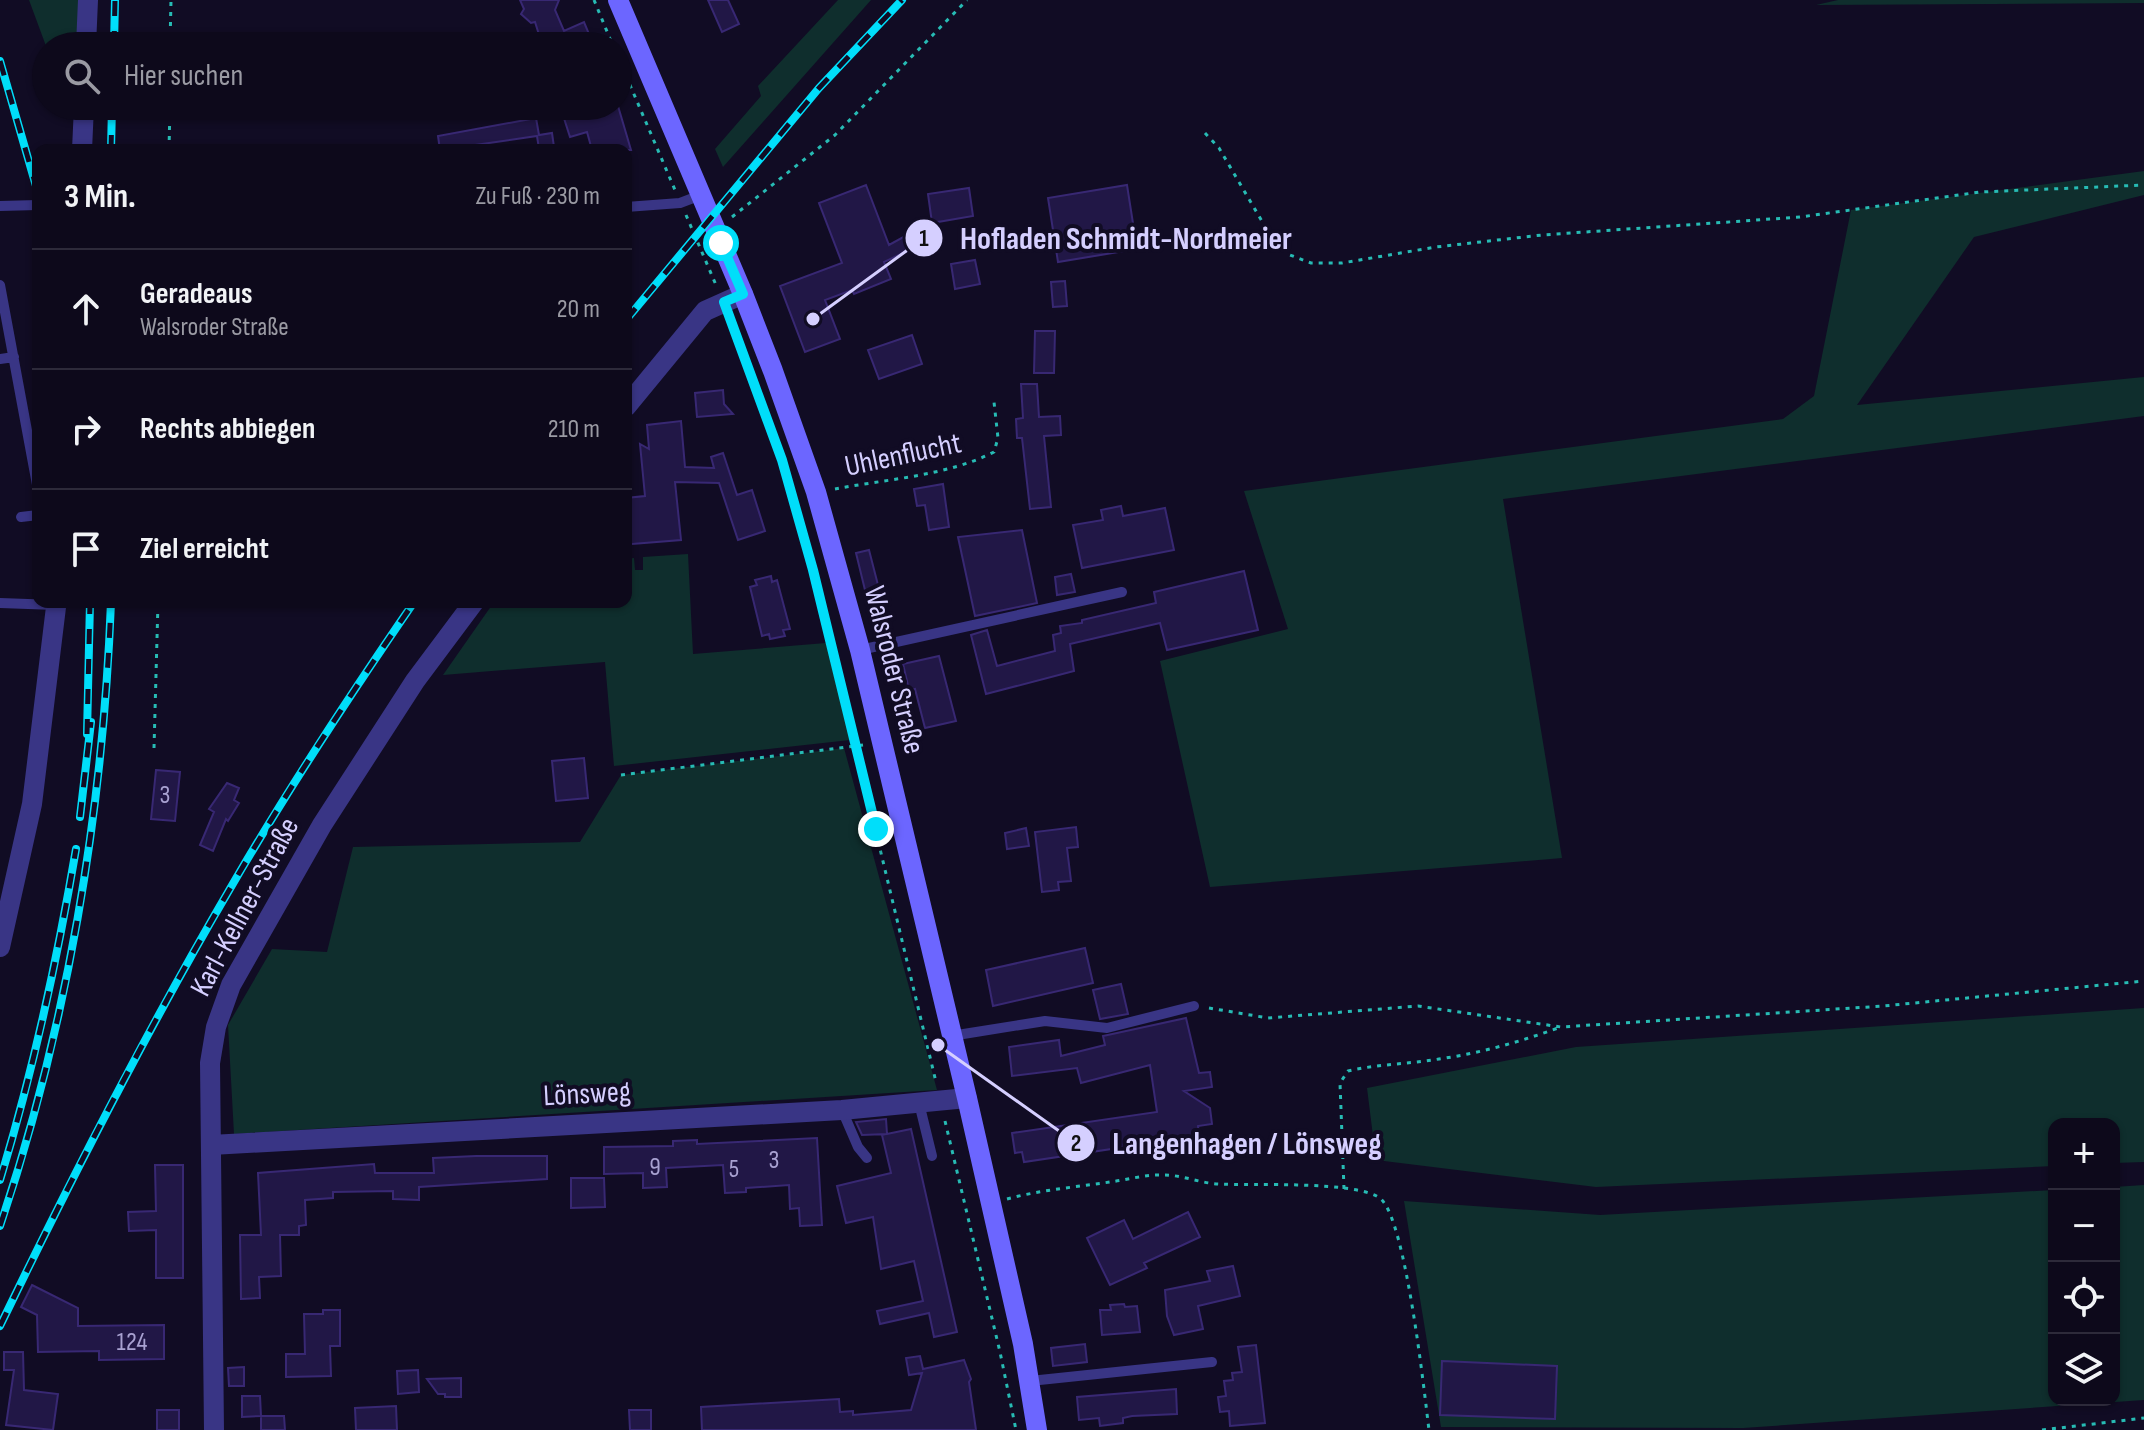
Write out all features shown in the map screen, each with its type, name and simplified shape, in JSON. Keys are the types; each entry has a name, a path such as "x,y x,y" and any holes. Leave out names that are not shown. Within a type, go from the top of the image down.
{"street":[{"path":"87,32 88,0"},
{"name":"Walsroder Straße","path":"618,0 632,32"},
{"name":"Walsroder Straße","path":"632,33 714,227 733,298 773,371 816,492 860,650 967,1098 1030,1381 1037,1430"},
{"path":"82,144 83,120"},
{"path":"632,400 705,311 733,298"},
{"path":"0,946 32,804 56,608"},
{"name":"Karl-Kellner-Straße","path":"214,1430 210,1063 216,1027 231,985 322,825 415,681 470,608"},
{"name":"Lönsweg","path":"211,1145 842,1110 967,1098"}],"lane":[{"path":"632,207 680,203 701,195"},
{"path":"0,206 32,205"},
{"path":"0,285 32,457"},
{"path":"0,359 14,357"},
{"path":"21,517 32,516"},
{"path":"860,650 1122,592"},
{"path":"0,603 32,604"},
{"path":"951,1036 1045,1021 1107,1028 1194,1006"},
{"path":"919,1103 932,1156"},
{"path":"842,1110 858,1147 867,1158"},
{"path":"1030,1381 1212,1362"}],"path":[{"path":"170,32 171,0"},
{"path":"594,0 607,32"},
{"path":"714,227 728,220 835,135 967,0"},
{"path":"632,90 680,203 733,298 782,460 813,570 1016,1430"},
{"path":"169,144 170,120"},
{"path":"1205,133 1219,148 1273,240 1290,255 1311,263 1342,263 1436,247 1542,235 1800,217 1980,192 2144,185"},
{"name":"Uhlenflucht","path":"816,492 977,461 994,452 998,438 994,402"},
{"path":"154,748 158,608"},
{"path":"621,775 882,743"},
{"path":"1194,1006 1268,1018 1418,1006 1561,1027 1883,1006 2144,981"},
{"path":"1344,1189 1340,1083 1348,1071 1372,1065 1437,1060 1507,1047 1561,1027"},
{"path":"990,1203 1164,1175 1217,1184 1253,1183 1363,1191 1379,1198 1391,1212 1397,1233 1421,1358 1429,1430"},
{"path":"2042,1430 2144,1418"}],"green space":[{"path":"29,0 82,0 81,32 41,32"},
{"path":"838,0 871,0 723,167 715,149 761,96 758,86"},
{"path":"1838,0 2144,0 2144,3 1816,5"},
{"path":"2144,171 2144,195 1974,237 1857,405 2144,377 2144,416 1503,499 1562,858 1210,887 1160,661 1288,629 1244,491 1783,419 1814,396 1851,210"},
{"path":"688,554 693,654 826,643 850,740 614,766 605,662 443,675 490,608 632,608 632,558 635,570 643,570 643,557"},
{"path":"844,748 937,1090 234,1134 228,1025 272,949 327,952 353,847 580,842 621,775"},
{"path":"2144,1008 2144,1162 2120,1163 2120,1118 2048,1118 2048,1166 1596,1187 1376,1160 1367,1088 1576,1047"},
{"path":"2144,1185 2144,1400 2120,1402 2120,1190 2120,1187"},
{"path":"2048,1190 2048,1406 2058,1406 1743,1428 1441,1427 1404,1201 1600,1215"}],"building":[{"path":"520,0 559,0 555,10 564,31 584,22 588,32 538,32 535,22 531,23 521,14 524,9"},
{"path":"708,0 728,0 739,24 722,32"},
{"path":"536,120 539,135 552,133 554,144 538,144 537,136 482,144 439,144 438,136"},
{"path":"565,120 622,120 629,144 590,144 587,132 570,137"},
{"path":"866,185 889,245 927,224 935,238 884,262 891,279 854,294 852,290 825,300 840,339 805,352 780,286 842,263 819,203"},
{"path":"1127,185 1137,249 1058,262 1048,198"},
{"path":"969,188 973,216 932,223 928,194"},
{"path":"975,260 980,284 955,289 951,264"},
{"path":"1065,281 1067,306 1053,307 1051,282"},
{"path":"1035,331 1055,331 1054,373 1034,373"},
{"path":"912,335 922,364 879,379 868,350"},
{"path":"1021,384 1037,384 1039,417 1060,416 1061,435 1044,436 1051,507 1030,509 1022,438 1017,438 1016,419 1023,418"},
{"path":"723,390 724,404 733,414 697,417 695,393"},
{"path":"681,421 685,467 714,468 711,457 723,453 737,495 752,490 765,531 738,540 719,483 675,482 681,540 632,544 632,497 645,496 640,444 649,449 647,425"},
{"path":"943,484 949,527 929,530 925,505 917,506 914,489"},
{"path":"1121,506 1123,516 1165,508 1174,550 1082,568 1073,525 1103,520 1101,510"},
{"path":"1022,530 1037,603 975,616 958,537"},
{"path":"869,550 887,620 873,623 856,553"},
{"path":"1244,571 1258,630 1167,650 1160,623 1070,644 1074,671 986,694 971,635 987,630 997,666 1055,651 1053,635 1061,633 1060,626 1156,603 1154,592"},
{"path":"1071,574 1075,592 1057,595 1055,577"},
{"path":"771,576 772,582 777,580 790,629 783,630 785,636 770,639 769,634 762,636 750,587 757,585 755,580"},
{"path":"939,656 956,721 925,728 915,689 909,690 903,664"},
{"path":"584,758 588,798 556,801 552,761"},
{"path":"156,770 180,772 175,821 151,819"},
{"path":"227,783 239,788 234,800 239,803 228,821 226,819 213,851 200,845 214,812 209,809"},
{"path":"1076,827 1078,847 1067,848 1071,881 1058,882 1059,890 1042,892 1035,832"},
{"path":"1026,828 1029,846 1007,849 1005,833"},
{"path":"1085,948 1093,983 993,1006 986,970"},
{"path":"1121,984 1128,1014 1100,1019 1093,990"},
{"path":"1186,1018 1199,1073 1210,1072 1212,1087 1184,1091 1210,1108 1212,1124 1198,1126 1200,1142 1152,1148 1152,1143 1024,1162 1022,1152 1015,1153 1012,1133 1157,1112 1150,1065 1081,1083 1077,1068 1012,1076 1009,1047 1059,1040 1061,1056 1105,1045 1103,1036"},
{"path":"886,1119 887,1134 862,1135 856,1122"},
{"path":"911,1129 957,1332 934,1337 929,1313 880,1324 877,1311 923,1301 914,1261 881,1269 873,1217 846,1223 837,1186 891,1173 882,1135"},
{"path":"817,1138 822,1225 800,1226 799,1208 790,1209 789,1185 725,1193 723,1165 666,1168 667,1187 643,1188 643,1173 604,1174 604,1147 673,1146 673,1141 697,1140 697,1144"},
{"path":"547,1156 547,1179 419,1187 419,1200 393,1199 393,1191 333,1192 333,1198 305,1200 306,1225 299,1226 299,1235 280,1235 281,1276 259,1277 260,1298 241,1299 240,1235 261,1235 258,1173 374,1164 375,1173 434,1173 433,1158"},
{"path":"155,1165 183,1165 183,1278 156,1278 156,1230 129,1231 128,1212 156,1211"},
{"path":"571,1178 604,1178 605,1207 571,1208"},
{"path":"1188,1212 1200,1237 1144,1263 1147,1268 1110,1285 1087,1238 1124,1220 1133,1239"},
{"path":"1233,1266 1240,1296 1198,1306 1203,1329 1174,1335 1167,1316 1165,1290 1210,1281 1207,1271"},
{"path":"32,1285 78,1308 78,1326 164,1325 164,1359 99,1360 99,1351 38,1352 37,1315 21,1307"},
{"path":"1124,1304 1125,1307 1137,1306 1140,1332 1102,1335 1100,1310 1111,1310 1110,1305"},
{"path":"323,1310 340,1310 340,1346 330,1346 331,1376 286,1377 286,1354 305,1354 304,1314 323,1314"},
{"path":"1085,1344 1087,1362 1053,1366 1051,1348"},
{"path":"1256,1345 1265,1423 1230,1426 1229,1411 1220,1412 1218,1397 1226,1396 1224,1381 1233,1380 1232,1373 1242,1372 1238,1347"},
{"path":"4,1352 23,1352 24,1390 58,1394 53,1430 6,1425 14,1370 4,1370"},
{"path":"920,1356 923,1369 964,1360 971,1379 976,1430 702,1430 701,1407 839,1399 840,1412 853,1411 853,1415 911,1410 922,1373 909,1375 906,1358"},
{"path":"1442,1361 1557,1366 1555,1419 1440,1415"},
{"path":"244,1367 244,1386 229,1386 228,1368"},
{"path":"418,1370 419,1392 398,1394 397,1371"},
{"path":"461,1378 461,1397 438,1394 427,1379"},
{"path":"1176,1389 1177,1414 1132,1416 1123,1418 1123,1423 1100,1426 1099,1418 1079,1420 1077,1397"},
{"path":"242,1396 260,1396 261,1416 242,1417"},
{"path":"396,1406 397,1430 356,1430 355,1408"},
{"path":"157,1410 179,1410 179,1430 157,1430"},
{"path":"629,1410 651,1410 651,1430 630,1430"},
{"path":"261,1416 284,1416 285,1430 261,1430"}],"railway":[{"path":"114,32 115,0"},
{"path":"632,313 819,88 902,0"},
{"path":"0,61 32,172"},
{"path":"111,144 112,120"},
{"path":"87,734 90,608"},
{"path":"0,1226 44,1074 78,918 100,760 111,608"},
{"path":"0,1326 111,1104 200,941 297,778 410,608"},
{"path":"80,817 91,722"},
{"path":"0,1180 43,1016 76,849"}],"place":[{"name":"Hofladen Schmidt-Nordmeier","path":"813,319"},
{"name":"Langenhagen / Lönsweg","path":"938,1045"}],"route":[{"path":"721,243 743,294 724,302 782,460 813,570 876,829"}]}
